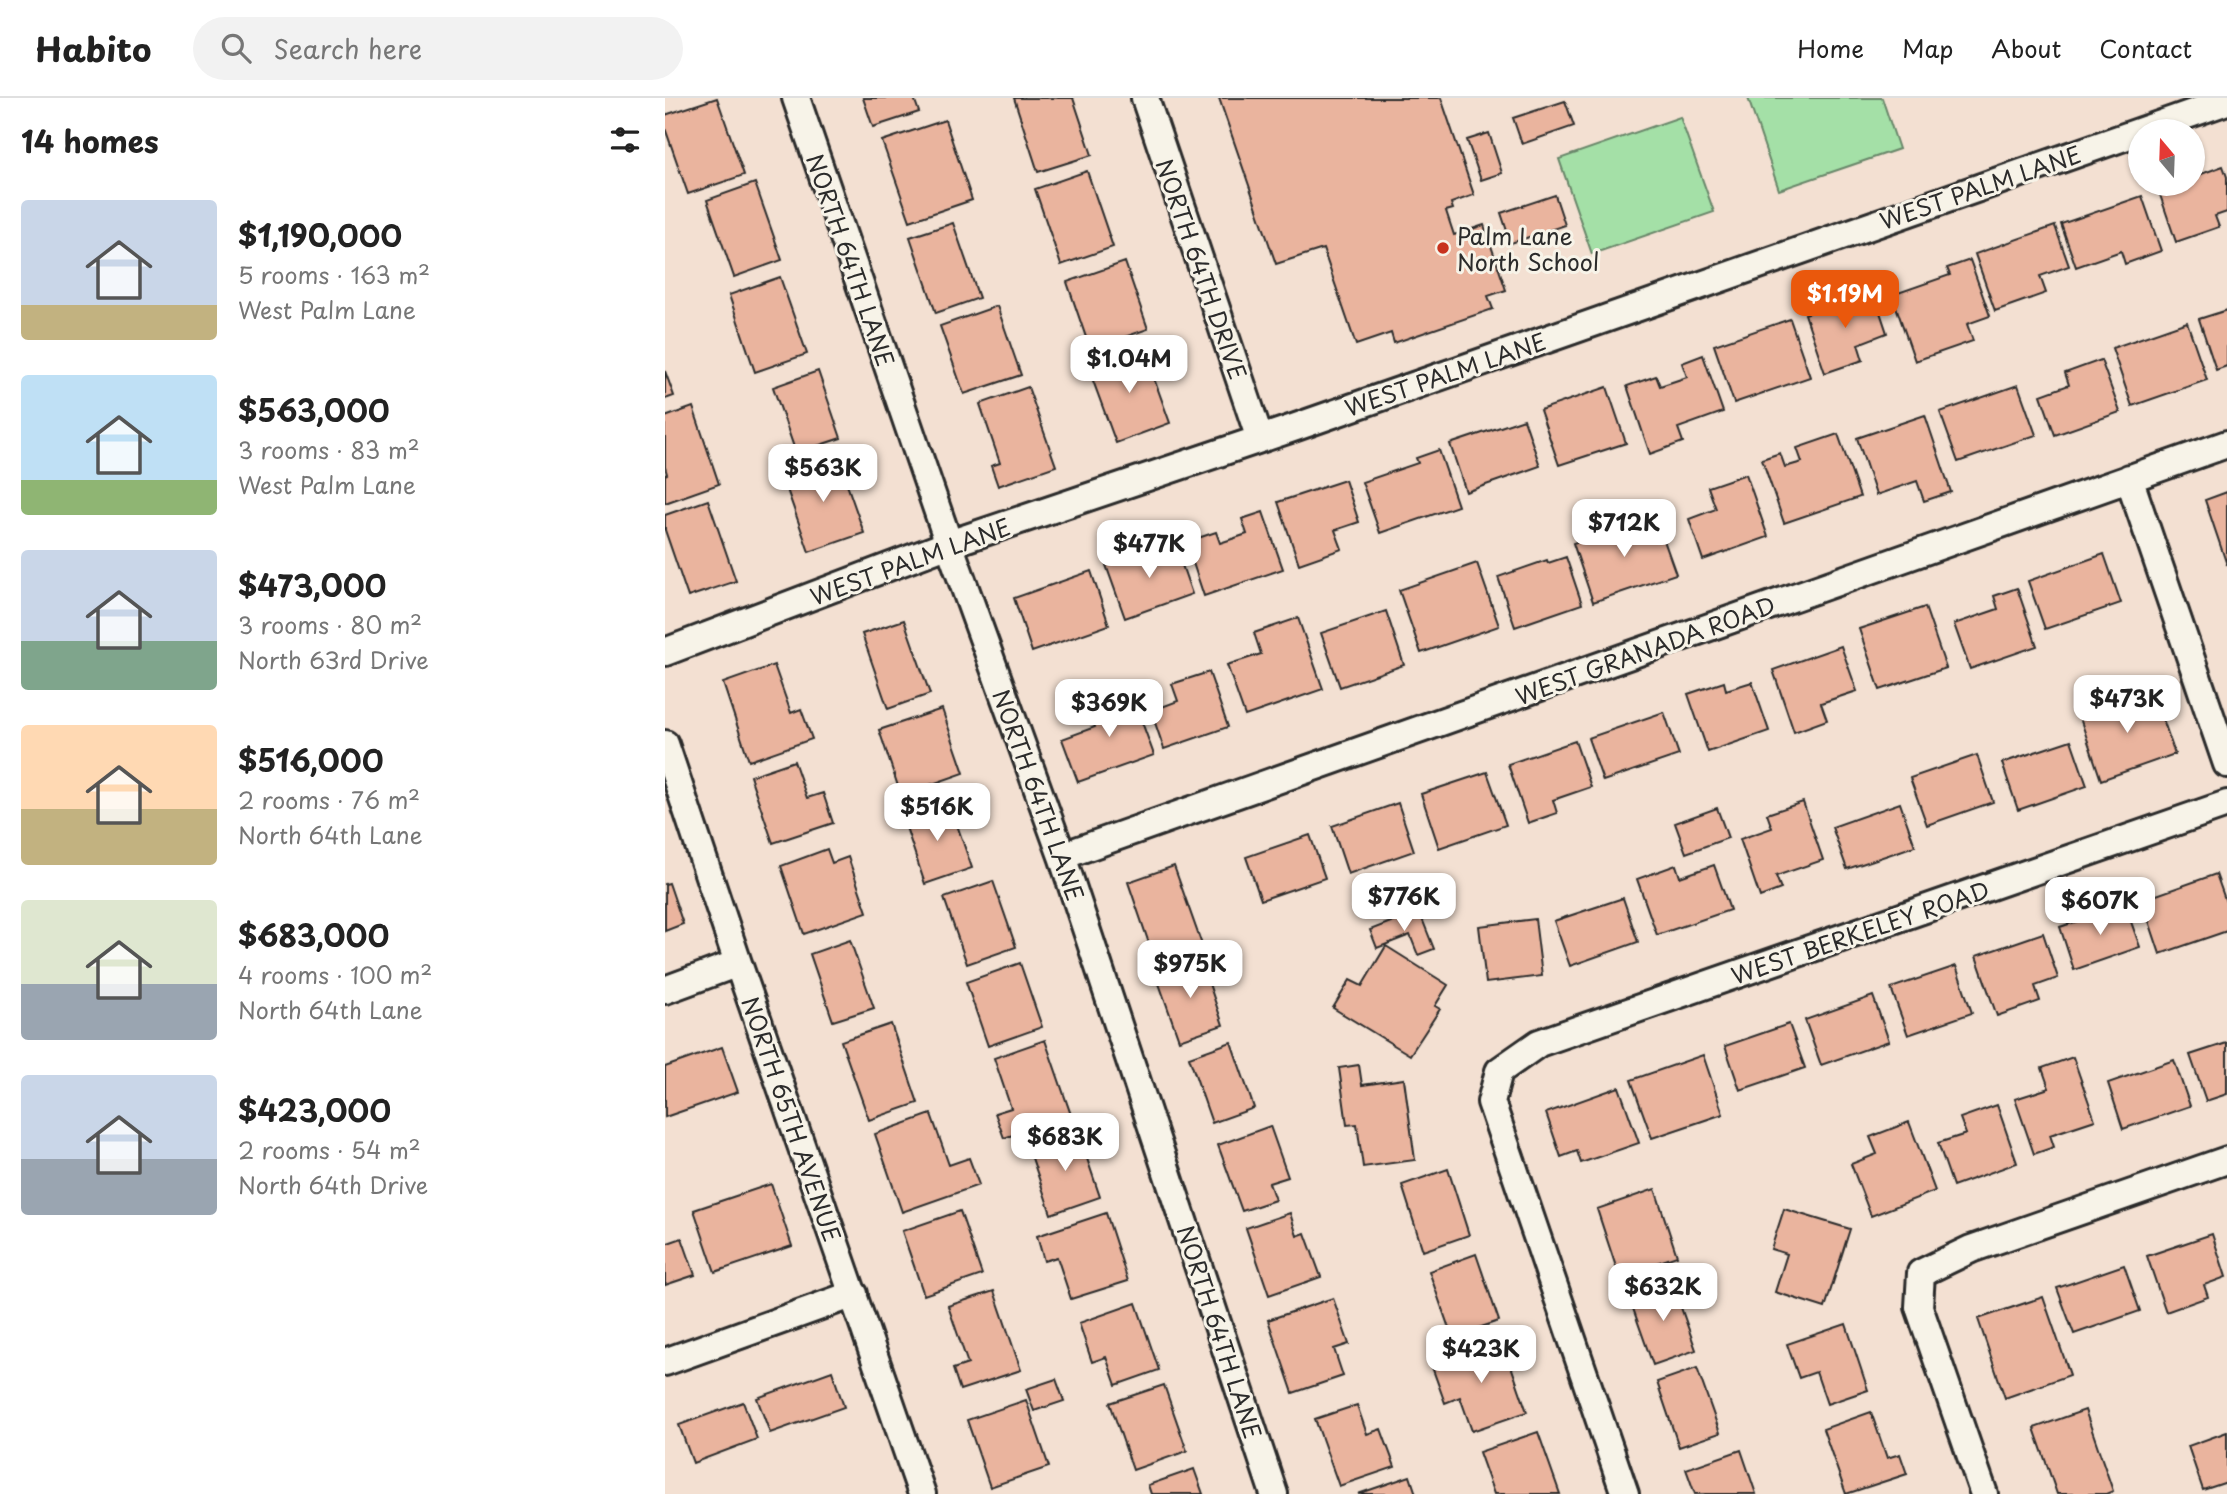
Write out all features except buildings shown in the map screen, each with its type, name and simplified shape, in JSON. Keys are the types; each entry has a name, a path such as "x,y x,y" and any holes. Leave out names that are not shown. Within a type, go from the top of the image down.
{"street":[{"name":"NORTH 64TH LANE","path":"796,98 949,544 1062,856 1274,1494"},
{"name":"NORTH 64TH DRIVE","path":"1145,98 1260,439"},
{"name":"WEST PALM LANE","path":"665,652 949,544 1260,439 2227,101"},
{"name":"WEST GRANADA ROAD","path":"1062,856 2227,444"},
{"path":"2129,478 2227,764"},
{"name":"NORTH 65TH AVENUE","path":"665,744 922,1494"},
{"name":"WEST BERKELEY ROAD","path":"1625,1494 1491,1102 1499,1072 1539,1043 2227,804"},
{"path":"665,990 738,963"},
{"path":"1984,1494 1919,1307 1921,1273 1971,1249 2227,1160"},
{"path":"665,1362 854,1294"}],"green space":[{"path":"1748,98 1882,98 1899,149 1779,190"},
{"path":"1680,117 1714,212 1592,254 1559,159"}],"place":[{"name":"Palm Lane North School","path":"1443,248"}]}
